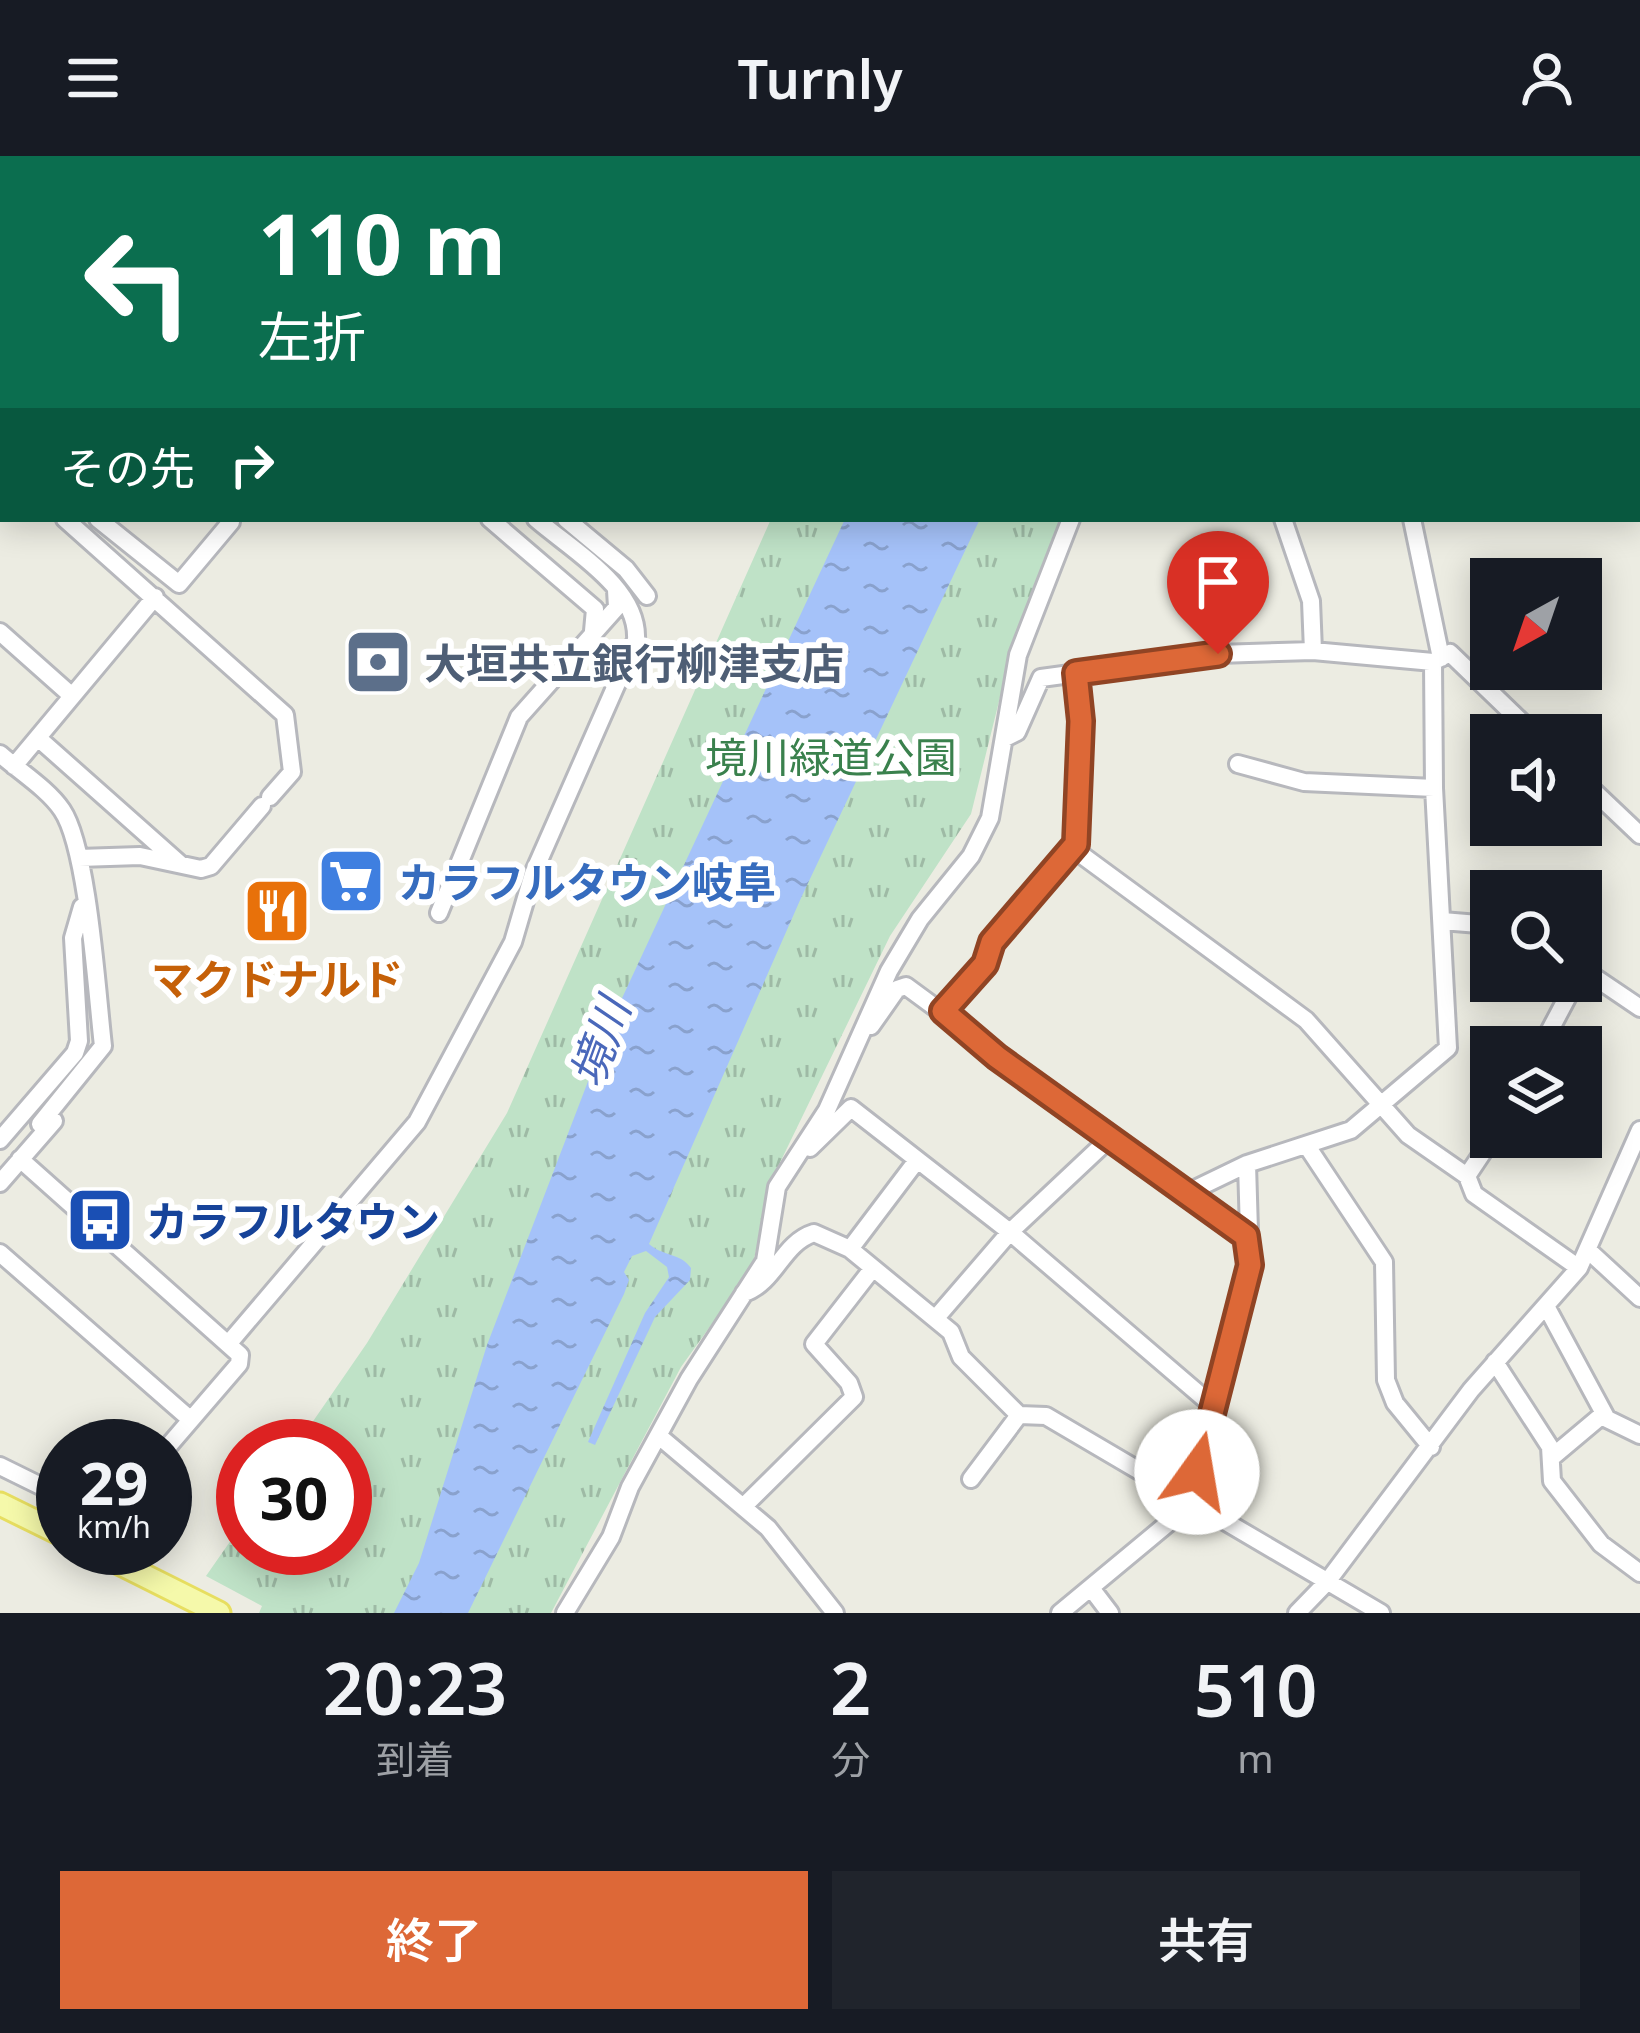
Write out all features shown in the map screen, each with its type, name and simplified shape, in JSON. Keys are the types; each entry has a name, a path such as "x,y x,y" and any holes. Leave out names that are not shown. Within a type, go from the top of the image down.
{"main road":[{"path":"0,1504 36,1522"},
{"path":"143,1575 219,1613"}],"street":[{"path":"68,522 285,715 292,772 211,866 140,856 79,858"},
{"path":"102,522 179,584 230,523"},
{"path":"494,522 595,609 592,635"},
{"path":"230,1343 417,1122 513,942 532,874 636,640 638,616 615,589 539,522"},
{"path":"570,522 626,569 647,596"},
{"path":"565,1613 660,1437 765,1261 778,1187 827,1110 858,1033 920,919 990,818 1018,655 1070,522"},
{"path":"1284,522 1311,601 1312,651"},
{"path":"1187,1193 1247,1165 1352,1130 1448,1048 1434,788 1437,660 1413,522"},
{"path":"439,913 519,717 617,607 615,589"},
{"path":"39,1124 85,1052 90,1016 79,858 62,810 7,760 38,739 155,597"},
{"path":"0,632 72,696"},
{"path":"1005,738 1017,732 1041,678 1218,654 1312,651 1437,660 1450,653 1513,714"},
{"path":"1076,673 1081,721 1079,853 1306,1019 1380,1107 1408,1135 1467,1176 1474,1194 1640,1298"},
{"path":"38,739 181,864"},
{"path":"1238,764 1304,782 1434,788"},
{"path":"1602,798 1640,835"},
{"path":"943,1011 985,964 992,942 1076,844"},
{"path":"0,1172 103,1046 92,940 82,907"},
{"path":"0,1140 75,1053 73,938 82,907"},
{"path":"0,1184 88,1081 101,1056 106,1011 102,944 82,907"},
{"path":"1442,921 1470,923"},
{"path":"1602,982 1640,1008"},
{"path":"858,1033 863,1036 897,989 906,986 1246,1236"},
{"path":"799,1149 808,1150 851,1108 915,1163 1010,1232 1213,1406"},
{"path":"0,1153 24,1123 39,1124"},
{"path":"1298,1613 1328,1582 1495,1362 1584,1260 1631,1174 1640,1130"},
{"path":"935,1319 1010,1232 1110,1138"},
{"path":"1306,1147 1384,1262 1386,1380 1395,1403 1431,1447"},
{"path":"1467,1176 1479,1158"},
{"path":"20,1159 240,1355 239,1364 192,1419"},
{"path":"850,1249 915,1163"},
{"path":"1060,1613 1190,1505 1250,1265 1247,1165"},
{"path":"743,1293 762,1287 798,1238 814,1233 850,1249 951,1332 962,1357 1019,1415 1046,1416 1190,1505 1381,1613"},
{"path":"0,1253 190,1419"},
{"path":"744,1506 854,1396 849,1383 814,1344 873,1268"},
{"path":"1546,1306 1607,1419"},
{"path":"1495,1362 1550,1447 1552,1481 1600,1544 1640,1574"},
{"path":"971,1479 1019,1415"},
{"path":"1551,1458 1601,1416 1640,1435"},
{"path":"660,1437 744,1506 835,1613"},
{"path":"0,1466 36,1484"},
{"path":"1091,1588 1110,1613"}],"green space":[{"name":"境川緑道公園","path":"770,522 1065,522 1017,629 971,814 890,936 772,1179 752,1268 681,1367 551,1613 259,1613 262,1606 206,1576 216,1562 216,1575 372,1575 372,1419 315,1419 367,1343 507,1113"}],"water":[{"path":"844,522 979,522 801,898 649,1244 687,1263 690,1280 655,1317 595,1445 588,1442 645,1313 669,1277 667,1267 646,1251 632,1256 624,1272 629,1280 624,1294 468,1613 394,1613 419,1563 487,1345 610,1024"}],"waterway":[{"path":"556,522 584,546"}],"place":[{"name":"大垣共立銀行柳津支店","path":"378,662"},
{"name":"カラフルタウン岐阜","path":"351,881"},
{"name":"マクドナルド","path":"277,911"},
{"name":"カラフルタウン","path":"100,1220"}],"route":[{"path":"1197,1472 1250,1265 1246,1236 997,1057 943,1011 985,964 992,942 1076,844 1081,721 1076,673 1218,654"}],"water label":[{"name":"境川","path":"599,1042"}]}
